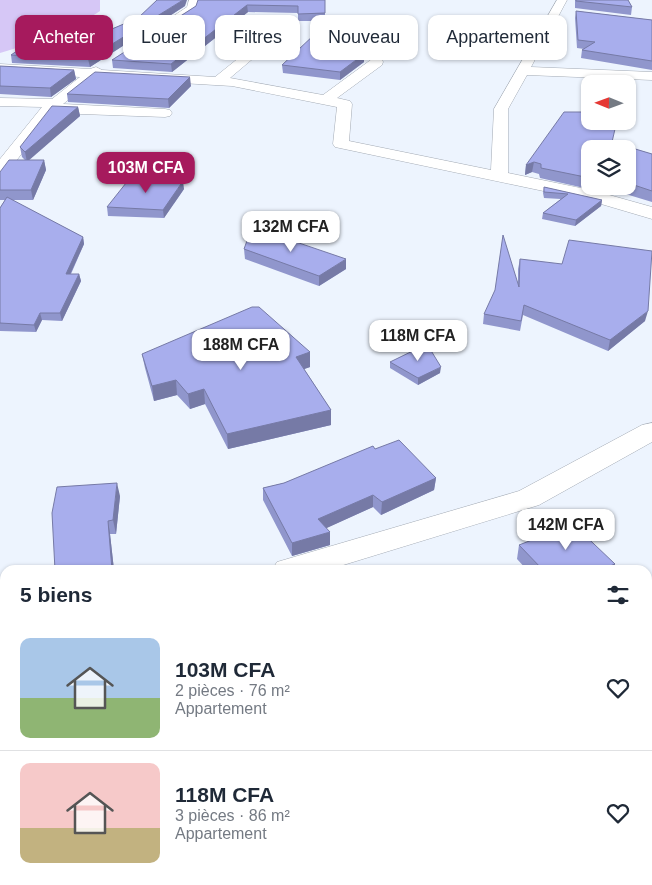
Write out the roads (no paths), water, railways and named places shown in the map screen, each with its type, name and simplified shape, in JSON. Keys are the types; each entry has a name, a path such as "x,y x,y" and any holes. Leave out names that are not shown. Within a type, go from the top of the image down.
{"street":[{"path":"183,15 192,9 194,0"},
{"path":"500,177 501,109 561,7"},
{"path":"218,81 244,60"},
{"path":"0,170 53,106 94,72 110,62"},
{"path":"326,100 377,62"},
{"path":"0,68 94,72 232,82 345,104 340,144 596,196 652,213"},
{"path":"522,71 652,76"},
{"path":"0,102 165,113"},
{"path":"305,565 529,498 652,431"}]}
